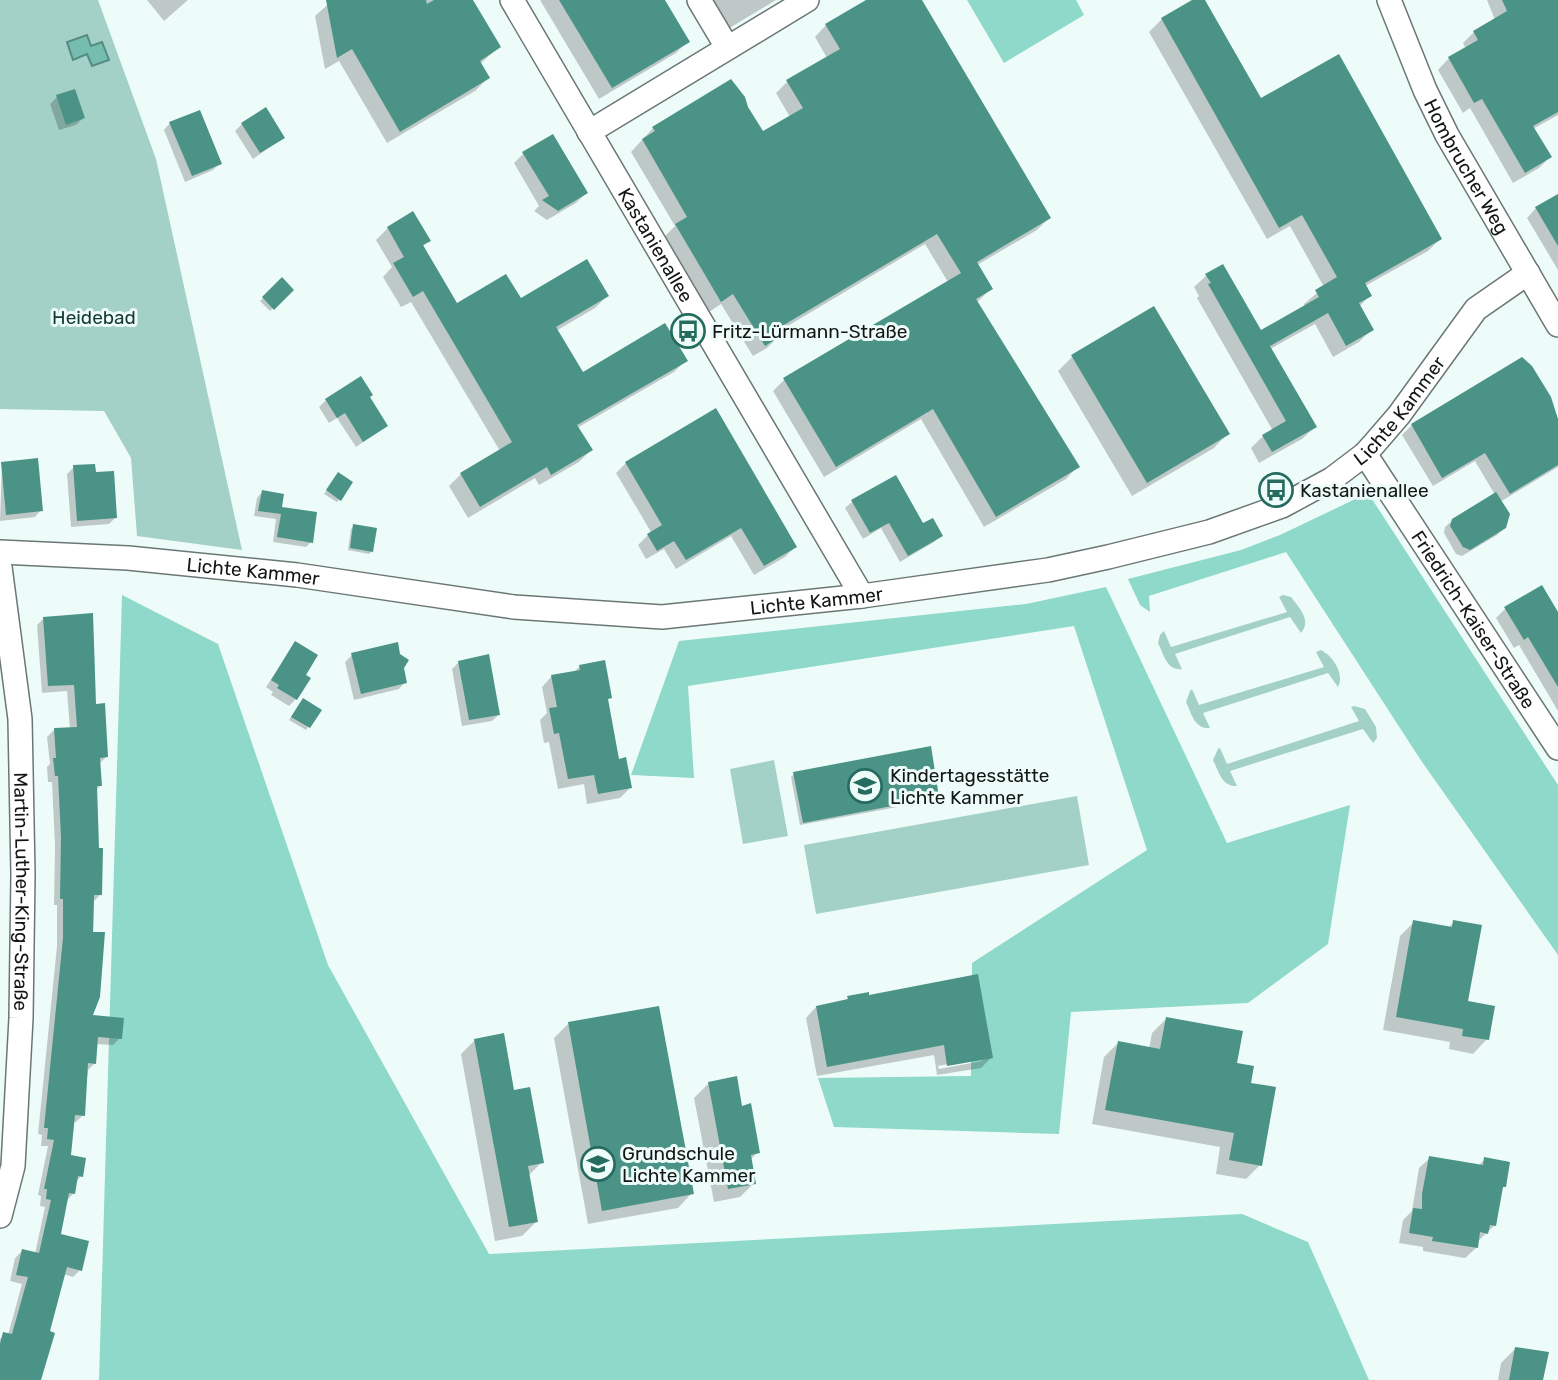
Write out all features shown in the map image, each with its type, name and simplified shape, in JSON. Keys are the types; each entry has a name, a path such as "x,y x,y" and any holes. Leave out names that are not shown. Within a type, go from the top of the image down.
{"street":[{"name":"Kastanienallee","path":"512,0 862,596"},
{"path":"699,0 727,47"},
{"path":"589,132 807,0"},
{"name":"Hombrucher Weg","path":"1389,0 1425,90 1447,135 1558,325"},
{"name":"Lichte Kammer","path":"0,552 128,558 297,575 514,607 662,617 862,596 1048,570 1209,532 1282,506 1332,479 1365,454 1399,415 1476,309 1528,273"},
{"name":"Friedrich-Kaiser-Straße","path":"1365,454 1558,748"},
{"name":"Martin-Luther-King-Straße","path":"0,567 20,719 23,874 21,1018 13,1166 0,1216"}],"green space":[{"name":"Heidebad","path":"0,0 98,0 156,159 242,550 137,536 131,458 104,411 0,409"},
{"path":"1279,597 1291,597 1303,614 1305,623 1301,633 1290,617 1175,654 1182,669 1169,665 1164,657 1158,643 1164,631 1171,647 1287,612"},
{"path":"1321,650 1330,656 1337,666 1340,677 1338,687 1328,673 1203,713 1210,728 1200,726 1192,716 1186,702 1192,689 1199,705 1324,667 1316,652"},
{"path":"1351,707 1365,709 1376,727 1377,738 1373,743 1363,729 1230,771 1237,786 1228,784 1219,774 1213,760 1218,749 1220,748 1227,764 1359,721"},
{"path":"774,760 788,836 743,844 730,769"},
{"path":"1077,796 1089,865 816,914 804,845"}],"shaded area":[{"path":"967,0 1076,0 1084,15 1004,63"},
{"path":"87,35 91,46 102,42 109,60 92,66 87,54 73,60 67,42"},
{"path":"1368,493 1558,785 1558,955 1420,759 1286,552 1149,596 1150,612 1140,605 1128,579 1241,550 1280,535"},
{"path":"1106,587 1227,843 1350,805 1328,944 1248,1003 1071,1012 1059,1134 834,1127 818,1078 971,1076 972,963 1147,850 1074,626 688,686 694,778 631,775 679,641 1026,604"},
{"path":"122,595 218,644 328,965 489,1254 1242,1214 1308,1242 1369,1380 99,1380"}],"building":[{"path":"326,0 426,0 427,4 434,0 473,0 501,47 480,61 490,78 400,132 352,49 337,58"},
{"path":"559,0 665,0 690,42 612,88"},
{"path":"866,0 922,0 1051,218 977,262 993,289 976,299 1080,467 996,517 933,409 836,467 783,378 961,273 937,234 777,329 781,336 765,346 733,294 721,302 675,224 687,217 642,139 655,131 652,127 731,79 745,97 763,131 803,108 786,80 840,49 825,24"},
{"path":"1192,0 1205,0 1261,98 1339,54 1442,239 1365,283 1372,296 1359,303 1374,330 1346,346 1328,313 1270,346 1317,427 1272,452 1262,435 1286,421 1208,284 1211,283 1205,274 1223,264 1261,330 1319,297 1315,290 1337,277 1302,215 1279,228 1161,18"},
{"path":"1502,0 1558,0 1558,112 1533,126 1552,157 1525,173 1482,99 1474,103 1448,57 1478,40 1473,31 1507,11"},
{"path":"75,89 85,118 66,125 56,95"},
{"path":"266,107 285,138 260,153 241,123"},
{"path":"200,110 222,164 192,176 169,122"},
{"path":"553,134 588,193 558,211 542,200 549,196 522,152"},
{"path":"1558,194 1558,246 1535,207"},
{"path":"413,211 431,241 423,245 457,303 506,274 521,298 587,259 609,296 556,327 583,372 665,323 688,361 577,425 593,450 551,475 547,467 480,507 460,473 512,442 423,291 413,297 393,263 404,257 387,227"},
{"path":"282,277 294,290 274,310 262,297"},
{"path":"1154,306 1230,434 1147,483 1071,355"},
{"path":"1522,357 1532,366 1551,397 1558,419 1558,465 1510,494 1485,453 1442,478 1411,424"},
{"path":"361,376 388,426 363,442 345,413 337,418 325,399"},
{"path":"716,408 797,547 764,566 741,528 686,560 674,541 657,551 647,534 662,525 625,462"},
{"path":"38,458 43,511 6,515 1,462"},
{"path":"95,464 96,472 114,471 117,518 77,521 73,465"},
{"path":"338,472 353,482 341,501 326,490"},
{"path":"896,475 923,523 933,518 943,536 908,556 889,523 870,533 851,500"},
{"path":"262,490 284,494 282,507 317,512 313,543 277,537 281,514 258,511"},
{"path":"1496,492 1510,514 1506,528 1470,550 1463,547 1450,526 1452,519"},
{"path":"353,524 377,528 373,552 350,548"},
{"path":"1542,585 1558,612 1558,687 1528,637 1524,640 1504,607"},
{"path":"93,613 96,704 105,703 108,757 100,758 102,786 97,786 99,848 103,848 102,895 94,895 93,932 105,932 100,997 93,1015 124,1018 122,1039 98,1037 96,1064 88,1063 85,1116 75,1115 71,1155 86,1158 83,1177 78,1176 75,1194 69,1193 61,1234 89,1241 82,1271 67,1267 50,1331 55,1333 41,1380 0,1380 0,1344 3,1332 12,1334 28,1277 16,1275 22,1249 39,1253 51,1200 46,1199 47,1189 44,1189 54,1140 47,1139 48,1128 44,1128 63,938 63,899 60,899 61,837 58,776 55,776 53,758 56,758 54,728 77,727 74,685 48,686 43,617"},
{"path":"295,641 318,655 306,675 311,678 297,700 277,688 279,685 271,680"},
{"path":"398,642 400,654 409,660 404,668 407,683 361,694 351,653"},
{"path":"489,654 500,715 469,720 458,661"},
{"path":"605,660 612,698 608,699 619,759 626,757 632,788 598,794 594,775 568,779 559,733 554,734 549,708 557,707 551,675 580,670 579,665"},
{"path":"303,698 322,710 310,728 291,717"},
{"path":"931,746 939,797 803,823 793,772"},
{"path":"1413,920 1452,927 1453,920 1482,925 1468,1001 1495,1006 1489,1040 1462,1036 1463,1029 1396,1017"},
{"path":"978,974 993,1058 947,1066 944,1045 827,1067 816,1006 848,999 847,996 869,992 869,995"},
{"path":"659,1006 694,1194 602,1211 568,1022"},
{"path":"1166,1017 1243,1031 1237,1063 1254,1066 1251,1083 1276,1087 1262,1166 1229,1160 1234,1133 1105,1110 1118,1041 1160,1049"},
{"path":"504,1033 514,1090 530,1087 544,1163 528,1166 538,1222 509,1227 474,1039"},
{"path":"737,1076 742,1106 751,1103 760,1153 751,1155 756,1184 728,1189 708,1082"},
{"path":"1429,1156 1483,1165 1484,1157 1510,1162 1496,1226 1490,1225 1488,1234 1480,1232 1478,1248 1432,1241 1433,1237 1409,1233 1413,1208 1422,1209"},
{"path":"1515,1347 1549,1352 1543,1380 1509,1380"}],"place":[{"name":"Fritz-Lürmann-Straße","path":"688,331"},
{"name":"Kastanienallee","path":"1276,490"},
{"name":"Kindertagesstätte Lichte Kammer","path":"865,786"},
{"name":"Grundschule Lichte Kammer","path":"598,1164"}]}
